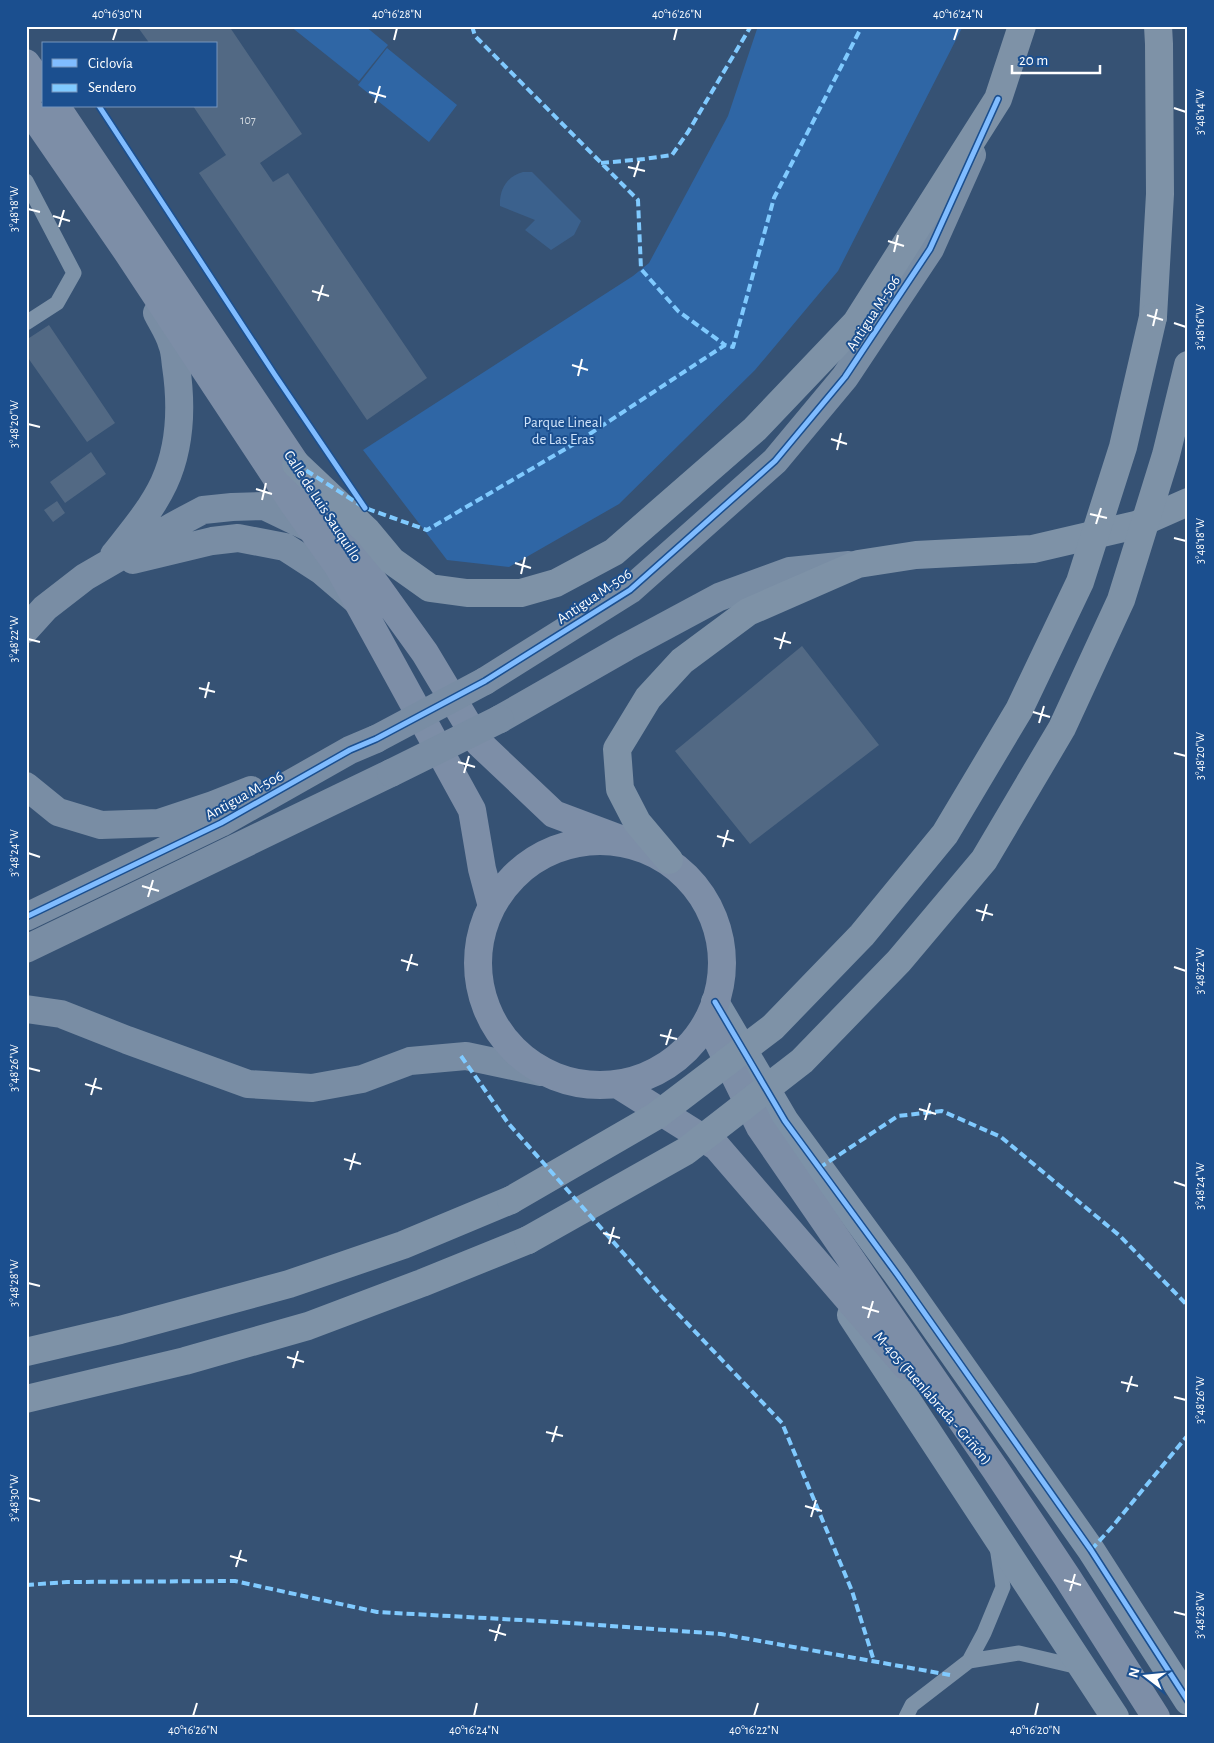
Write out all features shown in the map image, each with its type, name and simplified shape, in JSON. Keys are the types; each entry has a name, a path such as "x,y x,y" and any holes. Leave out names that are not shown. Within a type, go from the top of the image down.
{"highway":[{"path":"296,464 367,530 392,561 430,588 467,593 521,593 556,583 614,552 755,429 856,323 998,100 1022,26"},
{"path":"26,1352 120,1330 289,1284 403,1245 511,1200 656,1116 773,1027 862,934 945,834 1019,710 1080,582 1123,446 1152,317 1160,194 1158,26"},
{"path":"26,1399 186,1361 308,1326 422,1284 528,1240 686,1151 802,1061 899,962 984,860 1062,728 1121,600 1166,455 1188,366"},
{"path":"669,860 637,822 620,789 617,749 648,698 682,661 748,612 858,564 916,555 1033,549 1136,525 1188,502"}],"main road":[{"path":"26,63 42,85"},
{"name":"Calle de Luis Sauquillo","path":"26,105 128,253 321,524 351,550 425,653 479,742 554,814 642,847"},
{"name":"Calle de Luis Sauquillo","path":"57,108 296,464 338,566 472,810 482,869 492,903"},
{"path":"591,840 642,847 669,860 700,890 718,927 724,969 712,1012 697,1040 664,1070 620,1086 588,1086 541,1072 505,1042 492,1023 478,982 481,931 492,903 504,887 526,865 549,851 591,840"},
{"name":"M-405 (Fuenlabrada - Griñón)","path":"712,1012 760,1127 995,1469"},
{"name":"M-405 (Fuenlabrada - Griñón)","path":"620,1086 717,1147 995,1469"},
{"path":"995,1469 1067,1577 1156,1717"}],"street":[{"name":"Antigua M-506","path":"26,917 221,823 350,750 376,739 484,681 630,590 774,462 845,377 930,249 998,100"},
{"path":"107,565 150,508 164,484 173,461 179,423 178,382 172,343 128,253"},
{"path":"26,629 45,608 85,577 203,510 264,506 321,524"},
{"path":"107,565 212,541 238,538 285,546 322,571 357,601"},
{"path":"26,948 500,719 626,647 719,597 790,571 858,564"},
{"path":"26,786 58,812 101,825 159,823 213,805 350,750"},
{"path":"26,1009 61,1014 126,1040 248,1084 312,1088 362,1079 410,1061 466,1056 541,1072"},
{"path":"712,1012 785,1121 897,1274 1085,1542 1188,1701"},
{"path":"817,1264 1115,1717"}],"lane":[{"path":"26,126 128,253"},
{"path":"26,182 74,274 57,303 26,323"},
{"path":"906,1717 912,1705 968,1661 984,1633 1003,1587 995,1535"},
{"path":"968,1661 1019,1653 1083,1668"}],"green space":[{"path":"290,26 365,26 388,45 359,81"},
{"name":"Parque Lineal de Las Eras","path":"758,26 963,26 838,271 755,370 619,504 509,567 447,560 363,450 633,276 649,263 728,116"},
{"path":"387,48 457,105 429,142 358,85"}],"shaded area":[{"path":"532,172 581,221 574,235 551,250 525,230 535,220 500,206 505,184 517,174"}],"building":[{"path":"137,26 229,26 302,134 260,163 273,182 288,173 427,378 367,420 199,173 226,155 194,108 218,108 218,42 149,42"},
{"path":"49,325 115,423 87,442 26,355 26,340"},
{"path":"91,452 106,474 65,503 50,482"},
{"path":"57,501 65,513 53,522 44,510"},
{"path":"802,646 879,745 750,844 675,751"}],"marked path":[{"path":"472,26 475,36 638,200 641,269 678,311 725,345"},
{"path":"601,163 672,155 688,132 751,26"},
{"path":"296,464 365,508 427,530 579,441 725,345 733,347 774,198 862,26"},
{"path":"461,1056 508,1123 663,1298 782,1423 852,1591 874,1661"},
{"path":"819,1168 898,1116 942,1111 1001,1137 1120,1236 1188,1306"},
{"path":"1091,1550 1188,1435"},
{"path":"26,1585 67,1582 235,1581 377,1612 557,1622 721,1634 950,1675"}],"cycle path":[{"path":"26,917 221,823 350,750 376,739 485,681 630,590 775,461 845,377 930,249 998,99"},
{"path":"100,108 275,375 365,508"},
{"path":"715,1002 785,1121 897,1274 1091,1550 1188,1701"}]}
